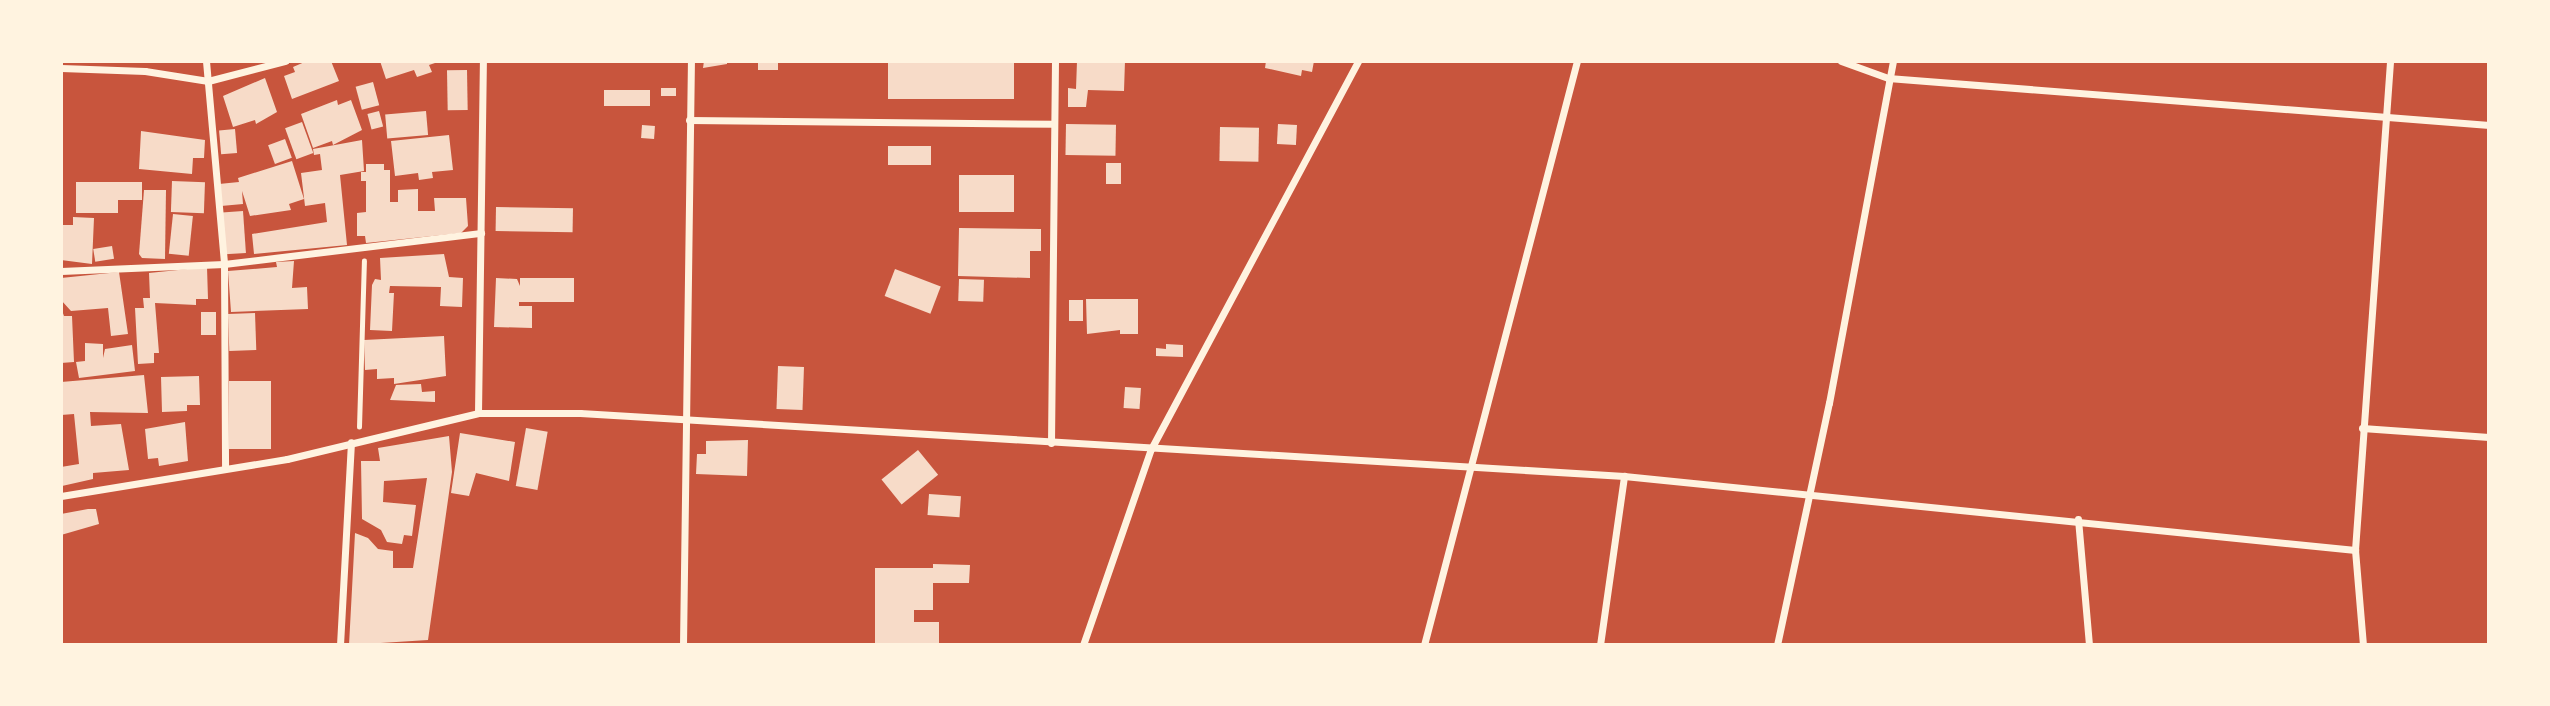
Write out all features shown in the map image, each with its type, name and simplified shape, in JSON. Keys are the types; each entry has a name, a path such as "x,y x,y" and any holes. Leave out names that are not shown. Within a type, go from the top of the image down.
{"street":[{"path":"206,61 224,264 225,468"},
{"path":"61,68 145,71 208,81 285,61"},
{"path":"478,413 483,61"},
{"path":"683,645 683,418 691,61"},
{"path":"1051,443 1055,61"},
{"path":"1083,645 1151,449 1358,61"},
{"path":"1424,645 1577,61"},
{"path":"1841,61 1888,78 2489,125"},
{"path":"1777,645 1806,498 1829,403 1893,61"},
{"path":"2363,645 2355,550 2390,61"},
{"path":"690,120 1054,124"},
{"path":"61,271 224,264 481,233"},
{"path":"61,496 287,459 355,440 478,413 683,418 1471,470 1624,476 1806,498 2078,519 2355,550"},
{"path":"2362,428 2489,437"},
{"path":"340,645 355,440"},
{"path":"1600,645 1624,476"},
{"path":"2078,519 2089,645"}],"path":[{"path":"355,440 364,246"}],"building":[{"path":"307,61 331,61 339,81 292,99 284,76 295,72 293,67"},
{"path":"380,61 438,62 429,65 432,72 417,77 414,70 386,79"},
{"path":"704,61 727,61 727,64 703,68"},
{"path":"758,61 778,61 778,70 758,70"},
{"path":"888,61 1014,61 1014,99 888,99"},
{"path":"1077,61 1125,61 1124,91 1088,90 1086,107 1068,107 1068,88 1076,89"},
{"path":"1266,61 1314,61 1312,72 1302,70 1301,76 1265,68"},
{"path":"447,70 467,70 468,110 448,110"},
{"path":"265,78 277,112 256,124 255,120 233,127 223,96"},
{"path":"373,82 379,105 362,110 356,87"},
{"path":"661,88 676,88 676,96 661,96"},
{"path":"604,90 650,90 650,106 604,106"},
{"path":"337,100 338,105 351,100 362,130 333,145 332,141 313,148 301,114"},
{"path":"379,111 383,126 372,130 367,114"},
{"path":"426,111 428,135 387,138 385,115"},
{"path":"302,122 313,153 296,159 285,128"},
{"path":"1066,124 1116,125 1115,156 1065,155"},
{"path":"1278,124 1297,125 1296,145 1277,144"},
{"path":"642,125 655,126 654,139 641,138"},
{"path":"1220,127 1259,128 1258,162 1219,161"},
{"path":"235,129 237,153 221,154 219,130"},
{"path":"141,131 205,140 204,158 193,158 192,174 139,169"},
{"path":"449,135 453,170 432,172 433,178 419,180 418,173 395,176 391,141"},
{"path":"285,139 292,158 275,164 268,145"},
{"path":"362,140 364,171 340,175 347,245 254,254 252,234 327,222 325,203 305,206 301,173 322,170 320,154 314,155 313,149"},
{"path":"888,146 931,146 931,165 888,165"},
{"path":"292,161 304,199 289,204 291,210 250,216 242,191 243,204 221,206 219,184 239,182 238,178"},
{"path":"1106,163 1121,163 1121,184 1106,184"},
{"path":"366,164 384,164 384,170 390,170 390,202 398,202 398,190 418,189 418,211 435,211 434,198 466,198 468,226 461,233 366,243 365,236 357,236 357,213 366,212 366,181 361,181 361,172 366,172"},
{"path":"959,175 1014,175 1014,212 959,212"},
{"path":"172,181 205,182 204,213 171,212"},
{"path":"76,182 142,182 142,200 118,200 118,213 76,213"},
{"path":"144,190 166,190 165,259 142,258 139,254"},
{"path":"496,207 573,208 573,232 496,231"},
{"path":"243,211 246,253 225,254 222,212"},
{"path":"173,214 193,216 189,256 169,254"},
{"path":"73,217 94,218 92,264 61,260 61,225 73,225"},
{"path":"959,228 1041,229 1041,251 1030,251 1030,278 958,276"},
{"path":"112,246 114,259 95,262 93,249"},
{"path":"444,254 449,277 463,278 462,307 440,306 441,287 390,286 389,293 394,293 392,331 370,330 372,285 375,279 381,280 380,258"},
{"path":"294,261 292,288 307,287 308,309 231,312 228,271 277,267 276,262"},
{"path":"207,267 208,299 196,299 196,305 155,303 159,353 154,353 154,363 138,364 135,308 144,308 143,298 150,298 149,273"},
{"path":"895,269 941,287 930,314 885,296"},
{"path":"119,272 128,334 111,336 108,308 71,311 61,300 61,278"},
{"path":"496,278 517,279 520,286 520,278 574,278 574,302 519,302 519,306 532,306 532,328 494,327"},
{"path":"959,279 984,280 983,302 958,301"},
{"path":"1086,299 1138,299 1138,334 1120,334 1120,330 1087,334"},
{"path":"1069,300 1083,300 1083,321 1069,321"},
{"path":"61,308 64,316 72,316 74,362 61,363"},
{"path":"201,312 216,312 216,335 201,335"},
{"path":"255,313 256,350 229,351 228,314"},
{"path":"444,336 446,376 394,384 394,378 377,379 377,369 365,370 364,340"},
{"path":"85,343 103,344 103,358 105,349 132,345 135,371 79,378 76,362 85,361"},
{"path":"1166,344 1183,345 1183,357 1156,356 1156,348 1166,349"},
{"path":"778,366 804,367 802,410 776,409"},
{"path":"144,375 148,413 90,412 91,426 121,424 129,470 93,473 93,479 62,486 61,467 79,464 74,414 61,415 61,382"},
{"path":"199,376 200,405 187,405 187,411 162,412 161,377"},
{"path":"229,381 271,381 271,449 229,449"},
{"path":"421,384 422,392 435,391 435,402 390,400 396,385"},
{"path":"1125,387 1141,388 1139,409 1124,408"},
{"path":"185,422 188,461 159,466 158,458 148,459 145,429"},
{"path":"526,428 548,432 537,490 516,486"},
{"path":"460,433 515,442 509,481 476,473 469,496 451,493"},
{"path":"449,436 452,472 428,640 349,645 355,533 368,538 378,549 393,551 393,568 413,568 427,478 384,481 383,502 416,505 412,536 404,535 402,544 387,542 381,530 362,519 361,461 380,461 378,448"},
{"path":"748,440 747,476 696,474 697,454 706,454 706,441"},
{"path":"918,450 938,475 902,504 881,480"},
{"path":"929,494 961,496 959,517 928,515"},
{"path":"96,509 99,524 61,535 61,514"},
{"path":"933,564 970,565 969,583 933,583 933,610 914,610 914,622 939,622 939,645 875,645 875,568 933,568"}]}
